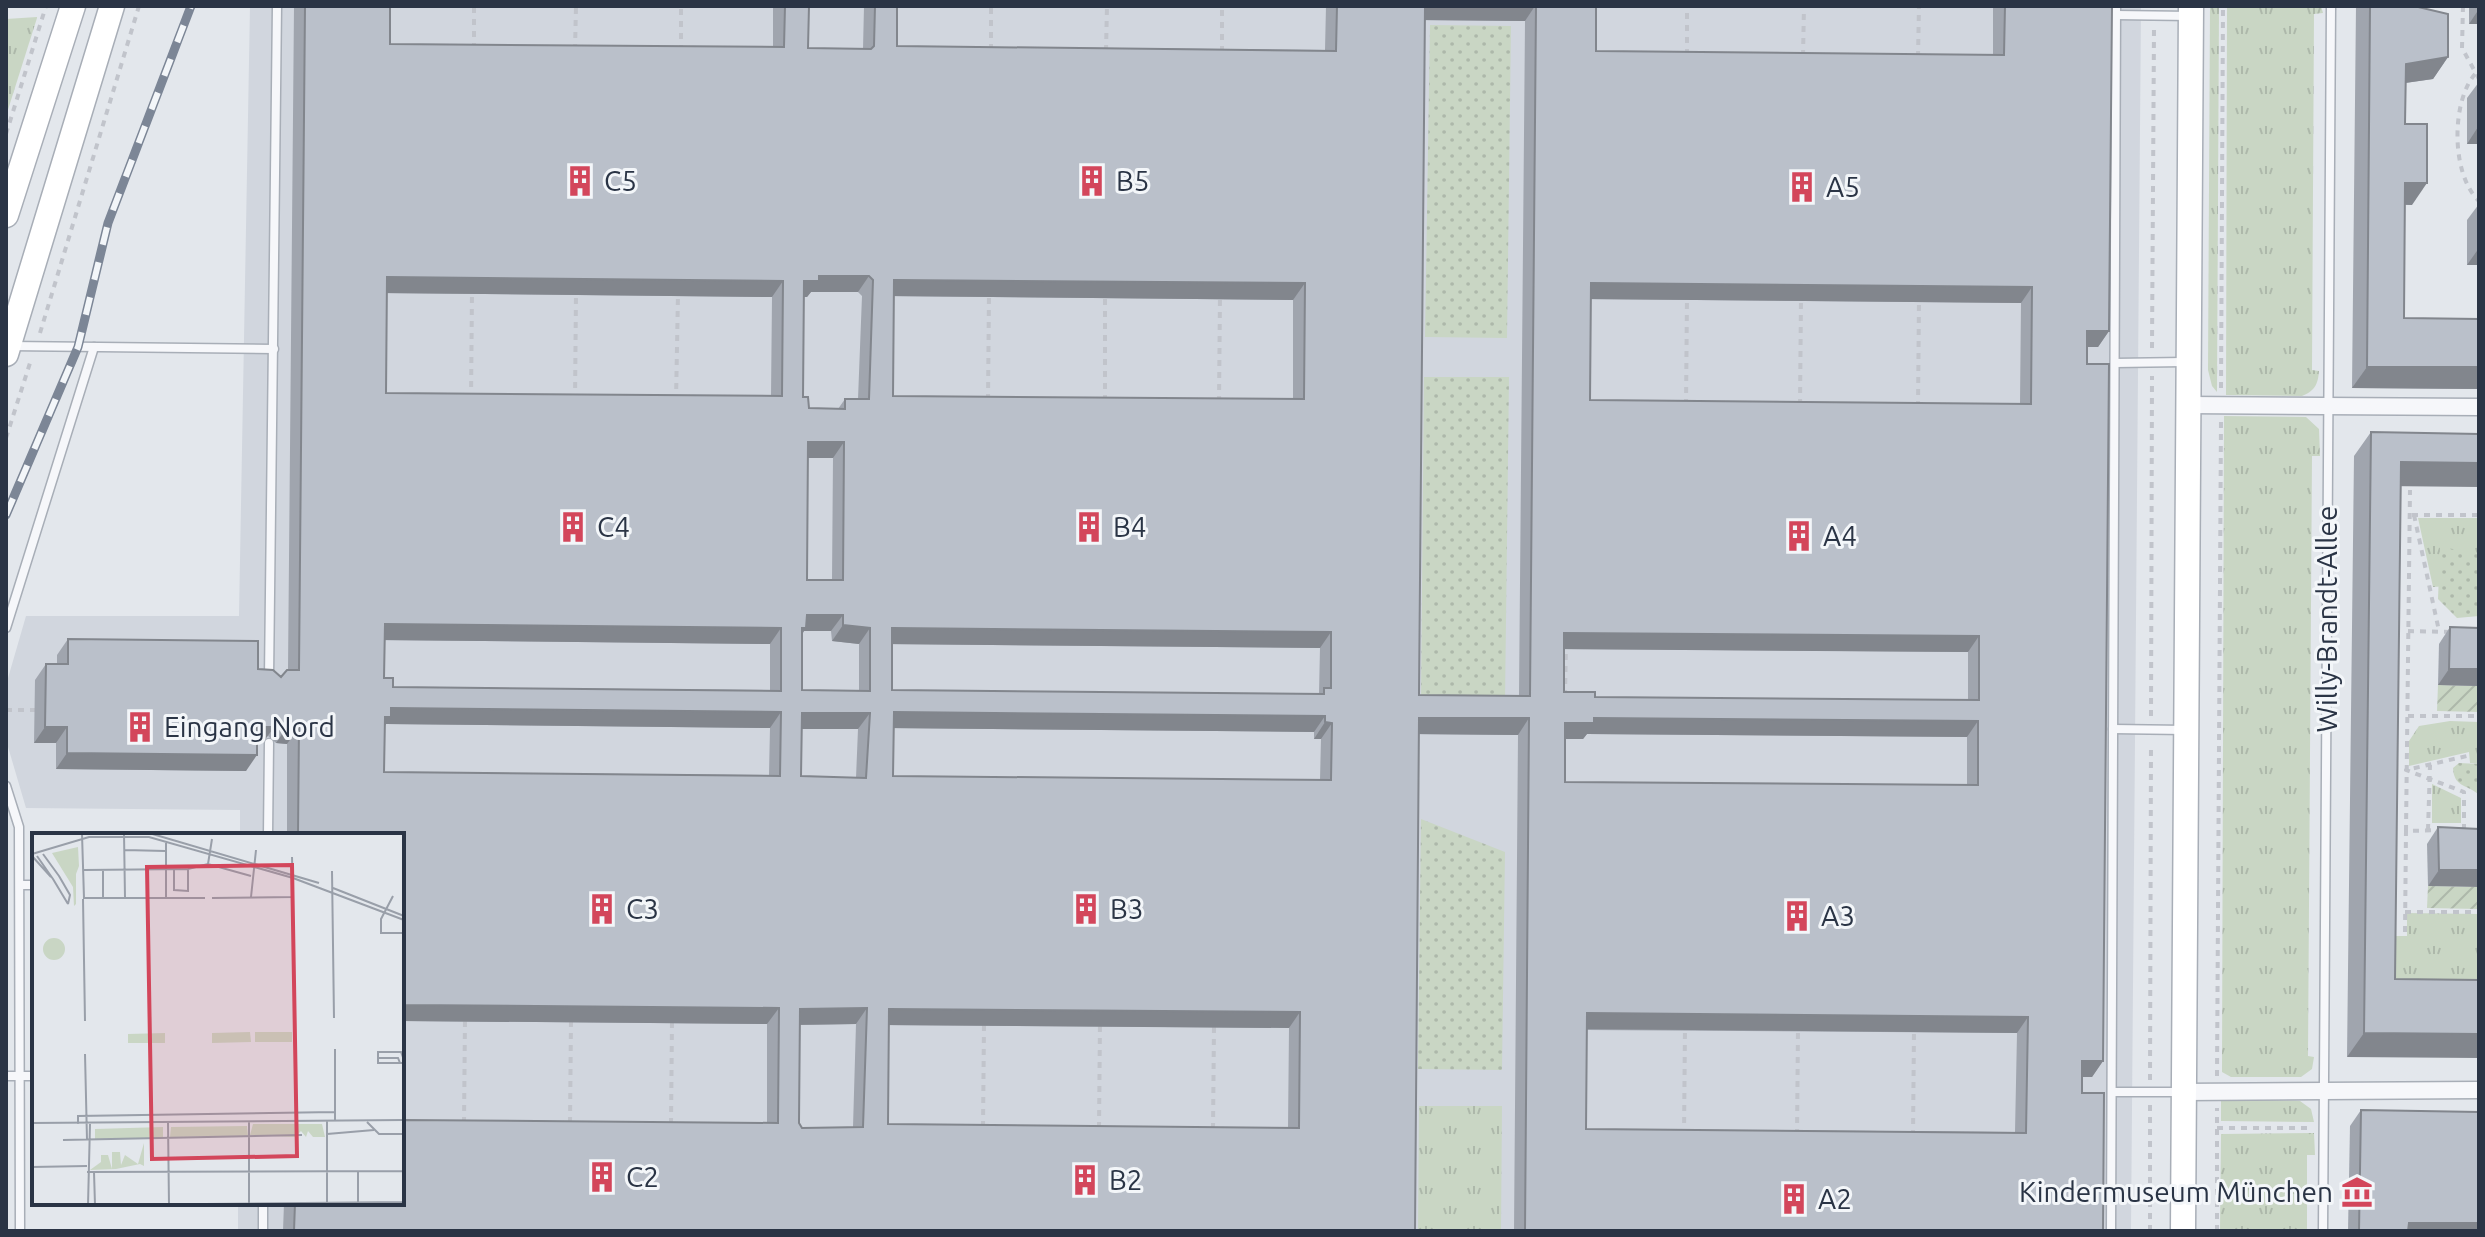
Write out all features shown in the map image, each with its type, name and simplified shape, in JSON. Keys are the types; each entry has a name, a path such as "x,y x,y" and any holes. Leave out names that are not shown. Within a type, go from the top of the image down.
{"main road":[{"path":"6,215 73,6"},
{"path":"7,348 112,6"},
{"path":"2183,1231 2191,11"}],"street":[{"path":"2188,405 2479,407"},
{"path":"2184,1092 2479,1090"}],"lane":[{"path":"269,686 277,6"},
{"name":"Willy-Brandt-Allee","path":"2323,1231 2331,6"},
{"path":"2111,1231 2116,10 2155,15 2191,11"},
{"path":"6,628 94,347"},
{"path":"7,348 274,349"},
{"path":"2115,363 2189,362"},
{"path":"2113,729 2186,730"},
{"path":"268,833 269,743"},
{"path":"6,786 19,827 21,885 20,1231"},
{"path":"21,885 32,885"},
{"path":"21,1003 32,1003"},
{"path":"6,1076 32,1076"},
{"path":"2112,1092 2184,1092"},
{"path":"263,1205 263,1231"}],"path":[{"path":"6,134 46,6"},
{"path":"6,438 139,6"},
{"path":"474,6 474,61"},
{"path":"575,61 576,6"},
{"path":"681,6 681,62"},
{"path":"991,6 991,64"},
{"path":"1106,65 1107,6"},
{"path":"1222,6 1222,66"},
{"path":"1687,6 1687,68"},
{"path":"1803,69 1804,6"},
{"path":"1918,70 1919,6"},
{"path":"2217,1231 2223,6"},
{"path":"2463,6 2462,48 2479,79"},
{"path":"2150,1231 2155,15"},
{"path":"2475,74 2461,99 2460,136 2462,172 2469,191 2479,201"},
{"path":"471,410 472,280"},
{"path":"575,411 576,280"},
{"path":"676,412 678,282"},
{"path":"988,413 989,284"},
{"path":"1104,414 1106,284"},
{"path":"1219,414 1220,286"},
{"path":"1686,417 1687,287"},
{"path":"1800,418 1801,288"},
{"path":"1918,419 1919,289"},
{"path":"2405,932 2410,490"},
{"path":"2412,515 2479,515"},
{"path":"2412,515 2439,631"},
{"path":"2408,631 2452,632"},
{"path":"1565,708 1566,634"},
{"path":"6,710 49,710"},
{"path":"2408,716 2479,716"},
{"path":"2406,770 2467,756"},
{"path":"2428,830 2430,764"},
{"path":"2406,770 2464,792 2465,845"},
{"path":"2406,831 2479,830"},
{"path":"2405,912 2479,912"},
{"path":"464,1137 465,1008"},
{"path":"570,1138 571,1009"},
{"path":"671,1139 672,1010"},
{"path":"983,1141 984,1013"},
{"path":"1099,1142 1100,1014"},
{"path":"1213,1144 1214,1015"},
{"path":"1684,1146 1685,1016"},
{"path":"1797,1147 1798,1017"},
{"path":"1913,1148 1914,1018"},
{"path":"2217,1128 2317,1128"}],"shaded area":[{"path":"250,6 2141,6 2131,1231 238,1231 238,1205 404,1205 404,833 240,833 240,810 26,808 6,740 6,685 26,616 239,616"}],"green space":[{"path":"2210,6 2219,6 2217,392 2208,370"},
{"path":"2227,6 2321,6 2323,13 2314,14 2312,370 2319,371 2315,386 2302,396 2226,395"},
{"path":"37,18 6,116 6,19"},
{"path":"1430,25 1511,26 1507,338 1425,337"},
{"path":"1424,377 1509,377 1505,702 1421,701"},
{"path":"2224,416 2306,417 2319,429 2320,456 2312,456 2308,1056 2314,1057 2312,1069 2301,1077 2231,1077 2222,1072"},
{"path":"2418,518 2479,518 2479,589 2477,584 2433,587"},
{"path":"2440,547 2479,553 2479,616 2457,618 2438,599"},
{"path":"2438,685 2479,686 2479,712 2437,711"},
{"path":"2450,721 2479,722 2479,764 2470,763 2469,752 2409,766 2409,741 2419,726"},
{"path":"2459,763 2479,764 2479,805 2478,794 2456,779 2453,768"},
{"path":"2432,784 2461,798 2461,823 2432,823"},
{"path":"1421,819 1505,852 1502,1070 1418,1069"},
{"path":"2428,886 2479,887 2479,909 2427,908"},
{"path":"2407,913 2479,914 2479,1004 2393,1003 2379,936 2407,936"},
{"path":"2221,1101 2300,1101 2311,1109 2314,1122 2221,1121"},
{"path":"1419,1106 1502,1106 1501,1231 1418,1231"},
{"path":"2314,1133 2315,1155 2307,1155 2307,1231 2220,1231 2221,1134"}],"building":[{"path":"305,6 390,6 390,44 784,47 785,6 809,6 808,48 871,49 874,46 875,6 897,6 897,46 1336,51 1337,6 1425,6 1419,695 1530,696 1536,6 1596,6 1596,51 2004,55 2005,6 2112,6 2109,331 2087,331 2087,364 2109,364 2103,1061 2082,1061 2082,1093 2104,1093 2103,1231 1525,1231 1529,718 1419,718 1415,1231 294,1231 295,1205 404,1205 404,1120 778,1123 779,1008 404,1005 404,833 298,833 299,727 287,727 280,720 273,727 257,727 257,755 67,753 67,727 45,727 46,664 68,664 68,639 258,641 258,669 273,670 281,677 287,670 299,670","holes":["819,276 869,276 873,280 869,399 845,399 845,409 809,408 808,397 803,397 804,281 819,281","387,277 783,281 782,396 386,393","894,280 1305,283 1304,399 893,396","1591,283 2032,287 2031,404 1590,400","808,442 844,442 843,580 807,580","807,615 843,615 843,625 870,628 870,691 802,690 802,628 806,628","385,624 781,628 781,691 393,687 393,678 384,678","892,628 1331,632 1331,688 1324,688 1324,694 892,690","1564,633 1979,636 1979,700 1595,697 1595,692 1564,692","391,708 781,712 780,776 384,772 385,717 391,717","894,712 1325,716 1325,722 1332,723 1331,780 893,776","802,713 870,713 866,778 801,776","1594,718 1978,721 1978,785 1565,782 1565,723 1594,723","867,1008 863,1127 802,1128 799,1123 800,1009","889,1009 1300,1012 1299,1128 888,1124","1587,1013 2028,1017 2026,1133 1586,1129"]},
{"path":"2370,6 2414,6 2448,14 2448,57 2406,64 2405,124 2427,124 2427,183 2405,183 2404,318 2479,319 2479,367 2367,367"},
{"path":"2371,432 2479,434 2479,463 2401,462 2395,979 2479,980 2479,1034 2364,1033"},
{"path":"2450,627 2479,628 2479,669 2449,669"},
{"path":"2438,827 2479,829 2479,870 2439,870"},
{"path":"6,1093 7,1093 6,1182"},
{"path":"2361,1110 2479,1112 2479,1223 2409,1223 2408,1231 2359,1231"}],"railway":[{"path":"6,515 78,347 108,223 191,6"}],"place":[{"name":"C5","path":"580,181"},
{"name":"B5","path":"1092,181"},
{"name":"A5","path":"1802,187"},
{"name":"C4","path":"573,527"},
{"name":"B4","path":"1089,527"},
{"name":"A4","path":"1799,536"},
{"name":"Eingang Nord","path":"140,727"},
{"name":"C3","path":"602,909"},
{"name":"B3","path":"1086,909"},
{"name":"A3","path":"1797,916"},
{"name":"C2","path":"602,1177"},
{"name":"B2","path":"1085,1180"},
{"name":"Kindermuseum München","path":"2357,1192"},
{"name":"A2","path":"1794,1199"}]}
